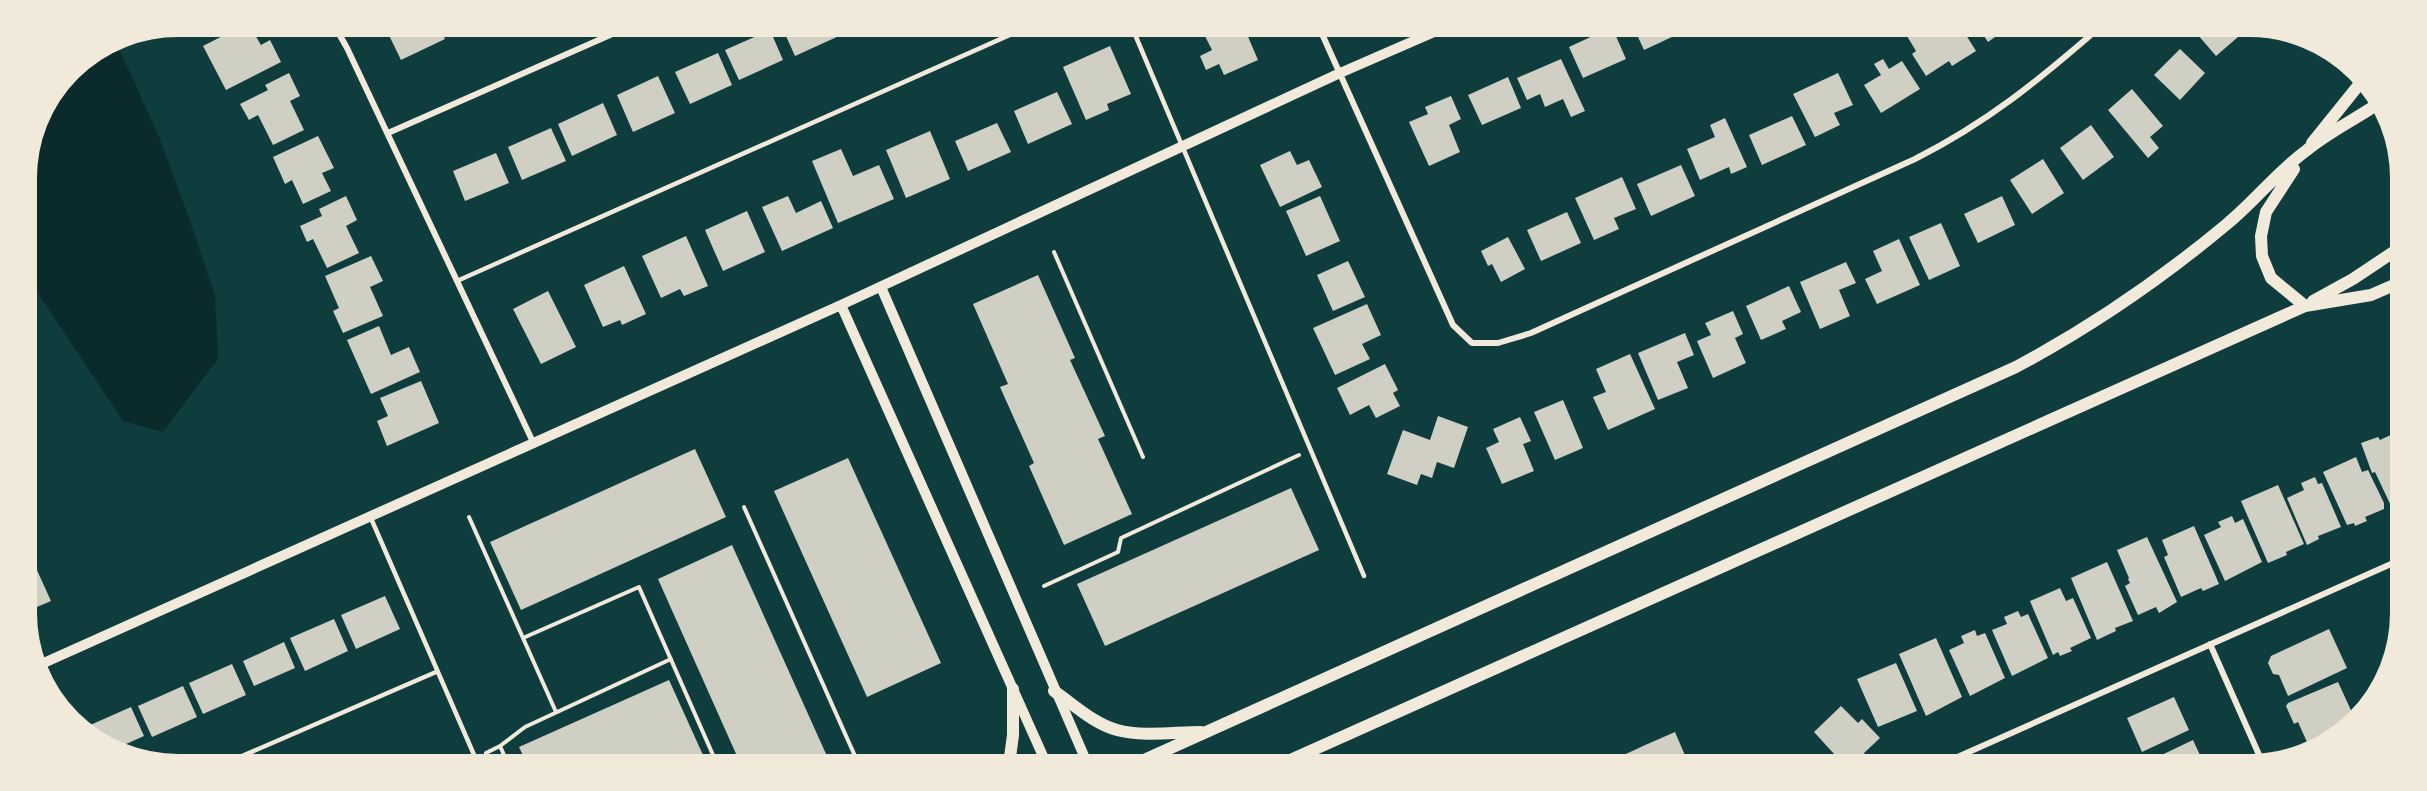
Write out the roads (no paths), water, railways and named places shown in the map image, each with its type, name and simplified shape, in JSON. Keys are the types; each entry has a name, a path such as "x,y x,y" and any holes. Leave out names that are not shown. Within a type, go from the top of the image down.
{"main road":[{"path":"2360,84 2306,150 2266,212 2261,246 2265,268 2271,278 2304,306 2371,295 2394,285"},
{"path":"1148,758 2033,358 2108,314 2170,269 2252,203 2306,150 2375,106"},
{"path":"1295,758 2304,306 2353,279 2394,252"},
{"path":"1010,758 1013,735 1013,689"},
{"path":"1054,691 1115,730 1155,733 1208,731"},
{"path":"1307,758 1319,747"}],"street":[{"path":"339,33 533,442"},
{"path":"387,133 615,33"},
{"path":"1322,33 1453,326 1472,343 1498,343 1531,333 1915,159 1959,137 2023,93 2093,33"},
{"path":"42,664 841,305 1340,73 1432,33"},
{"path":"880,287 1085,758"},
{"path":"841,305 1044,758"},
{"path":"1955,758 2394,563"},
{"path":"2210,644 2260,758"}],"lane":[{"path":"458,281 1014,33"},
{"path":"1134,33 1364,576"},
{"path":"370,516 475,758"},
{"path":"238,758 436,672"}],"water":[{"path":"117,47 159,137 215,296 218,359 163,432 123,421 33,286 33,169 38,140 57,97 69,82 97,57"}]}
